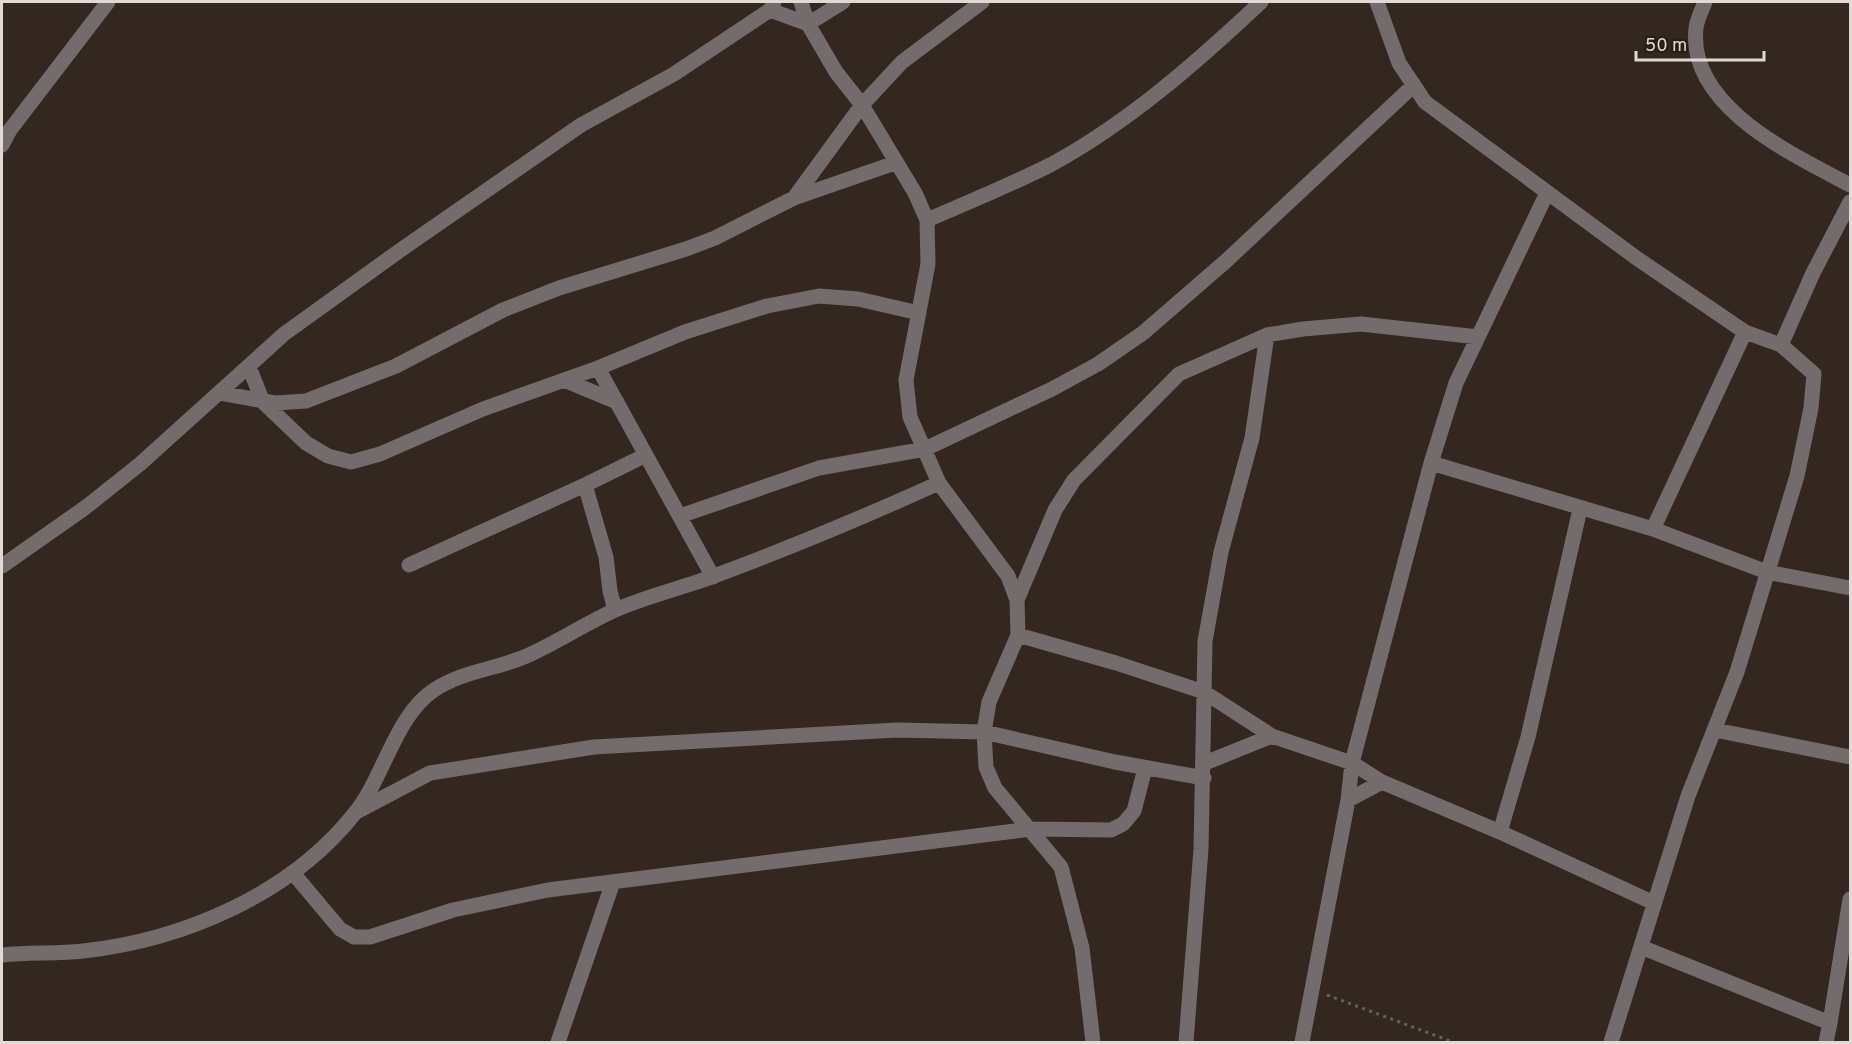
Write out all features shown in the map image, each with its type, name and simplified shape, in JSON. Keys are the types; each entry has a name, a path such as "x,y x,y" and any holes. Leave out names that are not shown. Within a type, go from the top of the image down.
{"street":[{"path":"2,146 10,130 108,2"},
{"path":"801,2 808,24 836,72 861,105 915,194 927,220 928,264 906,380 910,417 939,483 1008,576 1017,600 1018,635 988,702 984,732 986,767 995,788 1061,867 1082,948 1093,1042"},
{"path":"808,24 843,2"},
{"path":"794,198 861,105 902,62 982,2"},
{"path":"927,220 1004,188 1053,163 1097,136 1156,94 1261,2"},
{"path":"1377,2 1399,63 1425,102 1547,193 1745,332 1781,345 1814,374 1811,408 1797,476 1737,672 1688,796 1611,1042"},
{"path":"1705,2 1696,27 1698,51 1705,75 1732,112 1783,150 1851,185"},
{"path":"2,566 86,507 220,393 293,327 581,125 674,74 772,6 808,24"},
{"path":"680,516 819,468 925,449 1052,389 1098,364 1143,333 1290,203 1414,86"},
{"path":"220,393 263,402 306,401 396,366 503,310 559,288 705,242 794,198 895,163"},
{"path":"1302,1042 1314,990 1348,800 1352,764 1431,463 1456,383 1547,193"},
{"path":"1781,345 1813,273 1851,202"},
{"path":"249,367 263,402 306,443 328,456 351,462 380,454 483,409 598,368 685,332 767,306 819,296 858,299 919,313"},
{"path":"1017,600 1054,510 1074,480 1179,375 1267,335 1361,324 1478,337"},
{"path":"1653,529 1745,332"},
{"path":"1186,1042 1198,893 1204,778 1205,641 1221,552 1252,438 1267,335"},
{"path":"598,368 713,577"},
{"path":"564,380 617,402"},
{"path":"409,565 646,455"},
{"path":"1431,463 1653,529 1767,572 1851,588"},
{"path":"2,955 83,951 146,939 202,921 272,889 317,854 356,812 389,755 404,721 432,692 458,677 528,656 615,610 713,577 819,537 939,483"},
{"path":"585,485 606,557 615,610"},
{"path":"1500,832 1528,737 1580,508"},
{"path":"1018,635 1116,663 1204,692 1272,736 1352,764 1382,782 1500,832 1654,903"},
{"path":"356,812 430,773 594,747 897,730 984,732 1145,768 1204,778"},
{"path":"1715,730 1851,757"},
{"path":"1204,763 1272,736"},
{"path":"293,873 340,929 354,937 370,937 463,908 548,890 1031,829 1111,830 1123,825 1134,811 1145,768"},
{"path":"1348,800 1382,782"},
{"path":"558,1042 613,882"},
{"path":"1826,1042 1851,899"},
{"path":"1641,947 1830,1023"}],"path":[{"path":"1314,990 1453,1042"}]}
